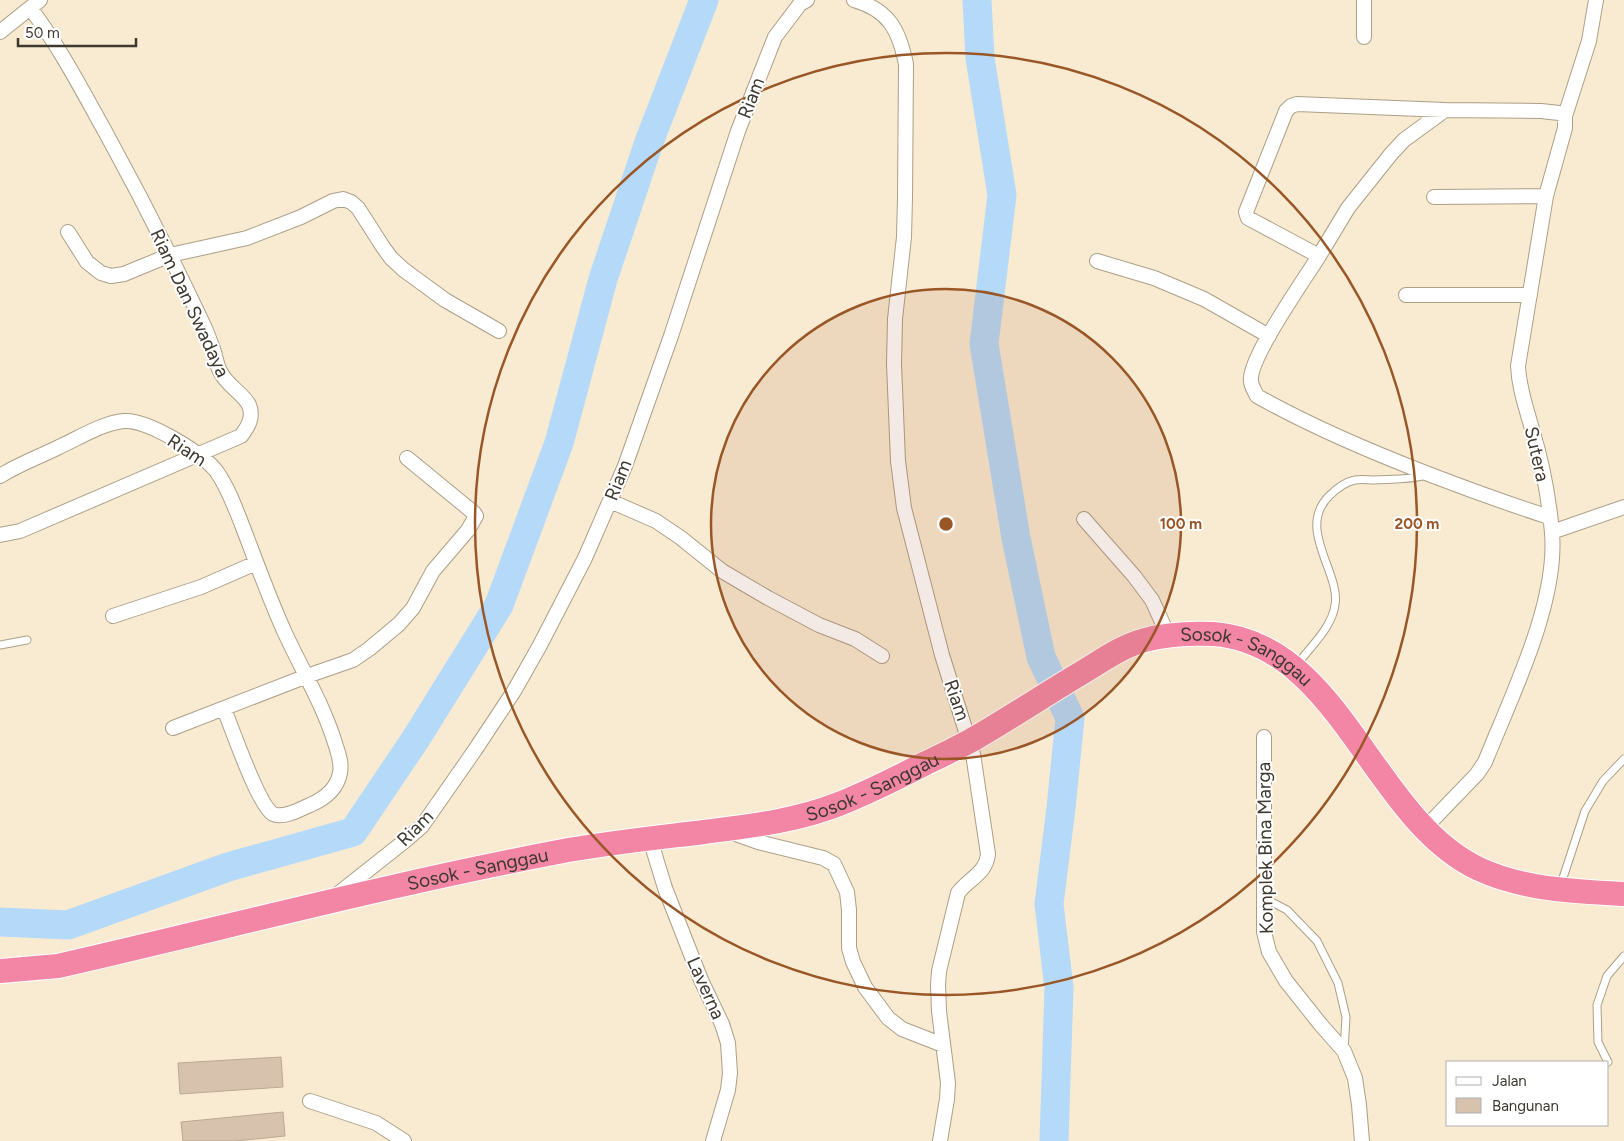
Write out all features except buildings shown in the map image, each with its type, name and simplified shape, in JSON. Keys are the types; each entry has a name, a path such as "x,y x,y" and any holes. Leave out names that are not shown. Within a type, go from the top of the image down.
{"highway":[{"name":"Sosok - Sanggau","path":"0,970 58,966 460,871 567,850 785,820 836,805 885,784 970,741 1113,653 1142,640 1168,635 1218,634 1245,640 1268,649 1294,668 1322,696 1424,830 1449,851 1478,869 1515,883 1559,889 1624,894"}],"street":[{"name":"Riam","path":"327,902 422,826 455,781 514,692 539,647 585,558 625,466 671,336 738,131 775,37 800,4 807,0"},
{"name":"Riam","path":"854,0 875,4 892,25 902,45 906,64 906,198 904,237 895,319 894,364 898,461 904,508 942,655 970,741 980,791 988,854 987,862 982,870 963,886 958,893 939,972 939,1011 948,1083 948,1099 940,1141"},
{"path":"1364,0 1364,37"},
{"name":"Sutera","path":"1424,830 1477,774 1485,762 1529,653 1542,612 1550,577 1552,532 1542,469 1520,391 1518,366 1546,196 1565,128 1565,116 1589,41 1596,0"},
{"path":"0,32 36,4"},
{"name":"Riam Dan Swadaya","path":"0,535 20,531 241,436 249,426 251,414 245,399 230,386 219,370 207,333 170,255 36,4"},
{"path":"1319,256 1248,218 1246,215 1286,111 1291,106 1297,104 1445,110 1541,111 1559,113 1565,116"},
{"path":"1445,110 1404,140 1348,208 1269,336 1252,369 1250,379 1257,396 1322,429 1380,455 1507,504 1549,516"},
{"path":"1434,197 1546,196"},
{"path":"68,232 87,262 101,273 111,276 124,274 170,255 247,238 302,216 333,201 343,199 351,202 358,208 391,258 404,270 445,300 499,331"},
{"path":"1097,261 1154,278 1204,299 1269,336"},
{"path":"1406,295 1530,295"},
{"name":"Riam","path":"0,476 34,458 104,427 123,421 134,421 144,424 198,454 208,462 224,483 280,622 330,726 341,762 340,774 333,790 317,802 292,813 273,814 264,803 224,708"},
{"path":"173,728 306,676 353,660 382,639 413,608 433,571 475,520 476,516 407,458"},
{"path":"610,501 656,521 681,538 722,571 768,598 819,625 855,639 882,656"},
{"path":"1552,532 1624,507"},
{"path":"1084,519 1134,576 1152,600 1168,635"},
{"path":"113,616 201,587 256,563"},
{"name":"Komplek Bina Marga","path":"1264,737 1264,932 1269,952 1286,981 1344,1051 1354,1078 1359,1105 1362,1141"},
{"path":"723,830 758,842 823,858 834,864 847,892 850,910 849,948 853,962 865,987 888,1018 902,1029 943,1045"},
{"name":"Laverna","path":"650,839 665,888 701,980 722,1024 728,1043 730,1072 728,1090 712,1141"},
{"path":"310,1100 376,1123 404,1141"}],"lane":[{"path":"1294,668 1328,625 1335,607 1336,595 1318,534 1318,516 1327,499 1337,488 1355,480 1412,479 1430,474"},
{"path":"0,645 27,640"},
{"path":"1559,889 1585,811 1603,781 1624,759"},
{"path":"1264,898 1287,910 1316,941 1338,983 1346,1017 1344,1051"},
{"path":"1608,1061 1598,1042 1597,1005 1607,976 1624,956"}],"waterway":[{"path":"0,922 68,925 228,867 353,832 415,740 499,605 559,443 603,279 649,142 704,0"},
{"path":"977,0 980,58 1002,195 984,344 1016,538 1041,657 1070,718 1049,904 1059,988 1054,1141"}]}
